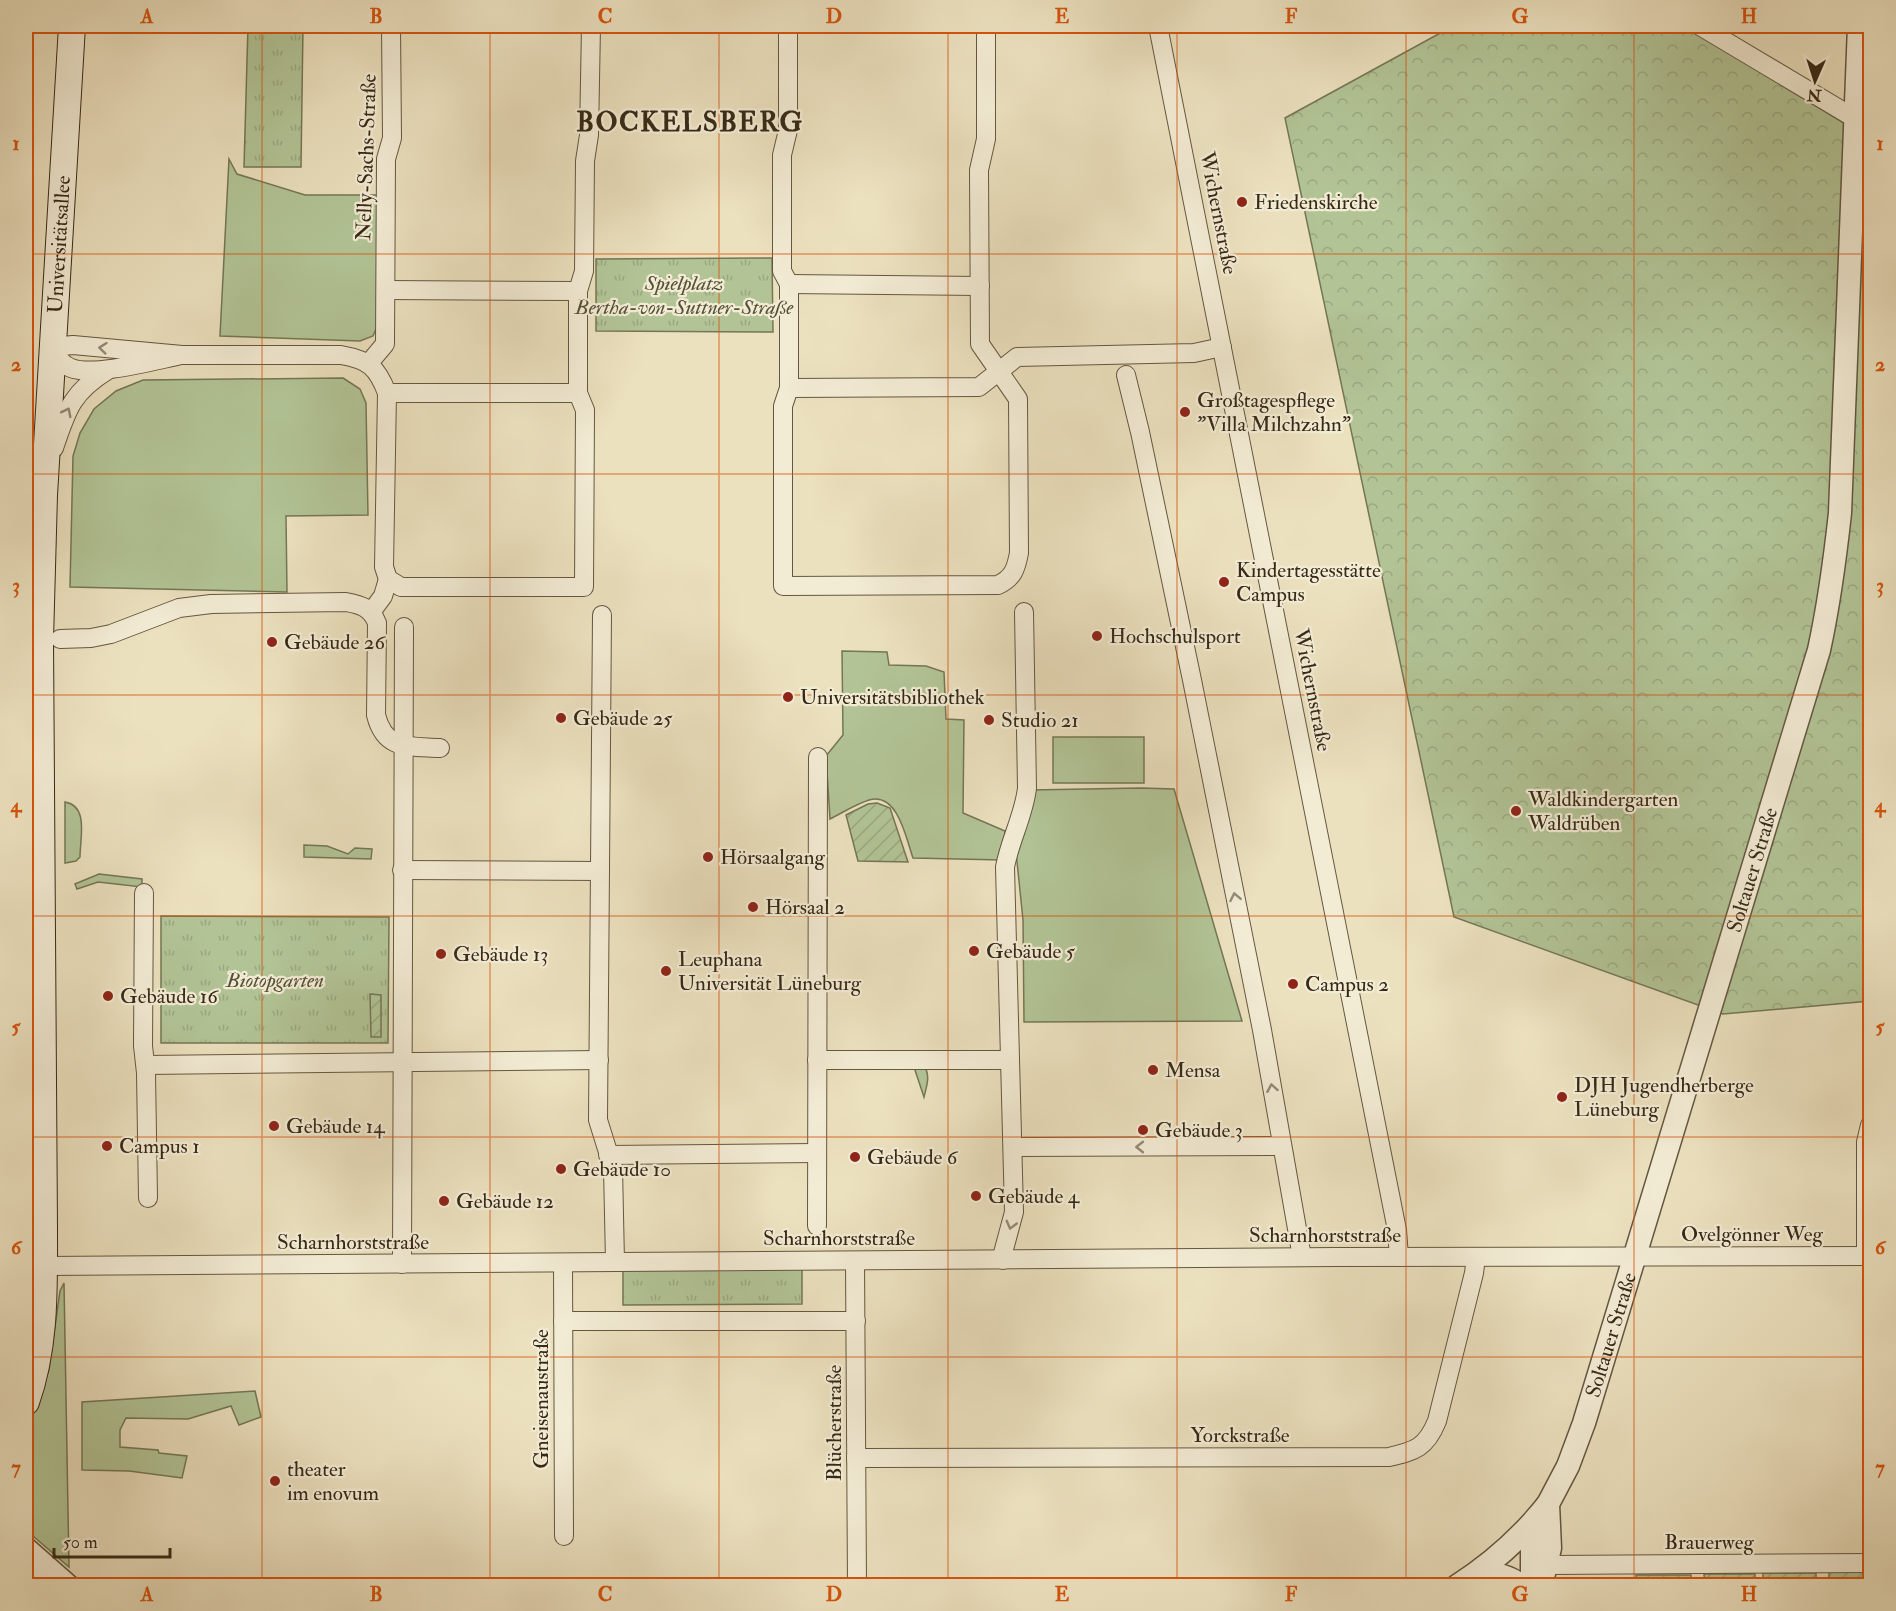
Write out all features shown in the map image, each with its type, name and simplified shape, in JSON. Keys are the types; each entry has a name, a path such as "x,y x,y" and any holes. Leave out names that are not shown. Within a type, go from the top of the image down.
{"main road":[{"name":"Universitätsallee","path":"26,1402 41,1340 44,1266 33,663 72,26"}],"street":[{"name":"Nelly-Sachs-Straße","path":"369,363 385,344 386,159 392,138 392,26"},
{"path":"388,579 401,587 584,587 585,410 578,393 579,291 585,254 585,161 590,135 591,26"},
{"path":"788,26 788,130 782,155 782,271 789,284 789,388 783,406 783,586 998,585 1009,580 1016,569 1019,553 1018,399 980,344 979,170 986,139 986,26"},
{"name":"Wichernstraße","path":"1158,26 1392,1206 1399,1257"},
{"path":"1700,26 1863,121"},
{"name":"Soltauer Straße","path":"1458,1586 1496,1559 1528,1529 1548,1504 1568,1466 1584,1423 1819,650 1834,573 1840,513 1854,171 1863,121 1859,26"},
{"path":"789,284 980,286"},
{"path":"386,290 579,291"},
{"path":"182,356 91,370 71,368 60,361 52,347 73,345 182,356 341,355 356,357 369,363 380,374 387,393 384,567 388,579 383,596 372,611"},
{"path":"789,388 979,387 1017,357 1194,353 1222,347"},
{"name":"Universitätsallee","path":"46,465 66,412 77,394 91,381 111,368"},
{"path":"1125,375 1175,593 1262,1030 1302,1257"},
{"path":"387,393 578,393"},
{"path":"60,639 92,638 111,634 179,608 211,604 359,604 372,611 377,623 376,715 380,729 390,740 403,746 440,748"},
{"path":"1003,1260 1014,1212 1005,867 1008,850 1025,803 1027,788 1024,612"},
{"path":"602,615 598,1120 613,1168 615,1262"},
{"path":"402,1264 404,627"},
{"path":"817,1226 818,757"},
{"path":"402,870 600,871"},
{"path":"144,893 143,1047 146,1065 148,1198"},
{"path":"146,1065 598,1060"},
{"path":"817,1060 1009,1060"},
{"path":"1868,1256 1866,1142 1870,1125"},
{"path":"1014,1147 1282,1146"},
{"path":"608,1155 817,1153"},
{"name":"Ovelgönner Weg","path":"1634,1256 1868,1256"},
{"name":"Scharnhorststraße","path":"44,1266 1634,1256"},
{"name":"Yorckstraße","path":"856,1458 1389,1457 1407,1453 1422,1447 1432,1435 1437,1421 1472,1283 1476,1257"},
{"name":"Blücherstraße","path":"855,1261 857,1586"},
{"name":"Gneisenaustraße","path":"563,1263 564,1536"},
{"path":"563,1322 856,1321"},
{"path":"1546,1566 1548,1504"},
{"path":"1528,1529 1544,1539 1546,1566"},
{"path":"1528,1529 1532,1550 1532,1586"},
{"path":"26,1549 68,1586"},
{"name":"Brauerweg","path":"1546,1566 1870,1563"},
{"path":"1479,1572 1501,1575 1516,1581 1521,1586"}],"green space":[{"path":"248,26 303,26 301,167 244,167"},
{"path":"1453,26 1685,26 1870,139 1870,1001 1723,1014 1454,917 1285,118"},
{"path":"229,159 237,174 305,195 380,195 378,324 373,336 360,341 220,336"},
{"name":"Spielplatz Bertha-von-Suttner-Straße","path":"772,258 773,332 596,331 596,259"},
{"path":"343,378 360,389 366,403 368,515 286,516 287,592 70,587 73,456 80,433 94,409 116,391 143,380"},
{"path":"842,651 887,652 889,665 926,666 944,672 946,719 964,720 963,813 1005,831 1002,860 913,858 899,818 887,803 879,799 854,806 830,819 826,756 843,735"},
{"path":"26,690 29,1211 32,1312 26,1350"},
{"path":"1053,737 1144,737 1144,783 1053,783"},
{"path":"1174,789 1242,1021 1024,1022 1023,920 1016,852 1031,790"},
{"path":"65,802 73,805 77,810 82,832 80,857 76,861 65,863"},
{"path":"877,803 890,808 908,862 858,861 846,815 868,804"},
{"path":"304,845 327,846 348,854 355,848 372,849 371,859 304,857"},
{"path":"99,874 142,879 142,887 98,882 77,889 75,884"},
{"name":"Biotopgarten","path":"161,916 389,917 388,1043 161,1043"},
{"path":"370,994 381,995 381,1037 371,1037"},
{"path":"918,1064 923,1064 927,1072 928,1080 924,1097 915,1070"},
{"path":"802,1266 802,1304 623,1305 623,1267"},
{"path":"64,1283 69,1567 26,1530 26,1431 49,1370 60,1291"},
{"path":"255,1391 261,1417 239,1425 231,1406 188,1419 126,1418 120,1430 120,1447 158,1450 159,1453 187,1456 182,1478 129,1471 82,1470 82,1402"},
{"path":"1829,1571 1870,1571 1870,1585 1829,1585"},
{"path":"1763,1573 1816,1573 1816,1585 1763,1585"},
{"path":"1704,1574 1755,1574 1755,1585 1705,1585"},
{"path":"1636,1575 1691,1575 1691,1585 1637,1585"}],"place":[{"name":"Friedenskirche","path":"1242,202"},
{"name":"Großtagespflege \"Villa Milchzahn\"","path":"1185,412"},
{"name":"Kindertagesstätte Campus","path":"1224,582"},
{"name":"Hochschulsport","path":"1097,636"},
{"name":"Gebäude 26","path":"272,642"},
{"name":"Universitätsbibliothek","path":"788,697"},
{"name":"Gebäude 25","path":"561,718"},
{"name":"Studio 21","path":"989,720"},
{"name":"Waldkindergarten Waldrüben","path":"1516,811"},
{"name":"Hörsaalgang","path":"708,857"},
{"name":"Hörsaal 2","path":"753,907"},
{"name":"Gebäude 5","path":"974,951"},
{"name":"Gebäude 13","path":"441,954"},
{"name":"Leuphana Universität Lüneburg","path":"666,971"},
{"name":"Campus 2","path":"1293,984"},
{"name":"Gebäude 16","path":"108,996"},
{"name":"Mensa","path":"1153,1070"},
{"name":"DJH Jugendherberge Lüneburg","path":"1562,1097"},
{"name":"Gebäude 14","path":"274,1126"},
{"name":"Gebäude 3","path":"1143,1130"},
{"name":"Campus 1","path":"107,1146"},
{"name":"Gebäude 6","path":"855,1157"},
{"name":"Gebäude 10","path":"561,1169"},
{"name":"Gebäude 4","path":"976,1196"},
{"name":"Gebäude 12","path":"444,1201"},
{"name":"theater im enovum","path":"275,1481"}],"district":[{"name":"BOCKELSBERG","path":"690,122"}]}
